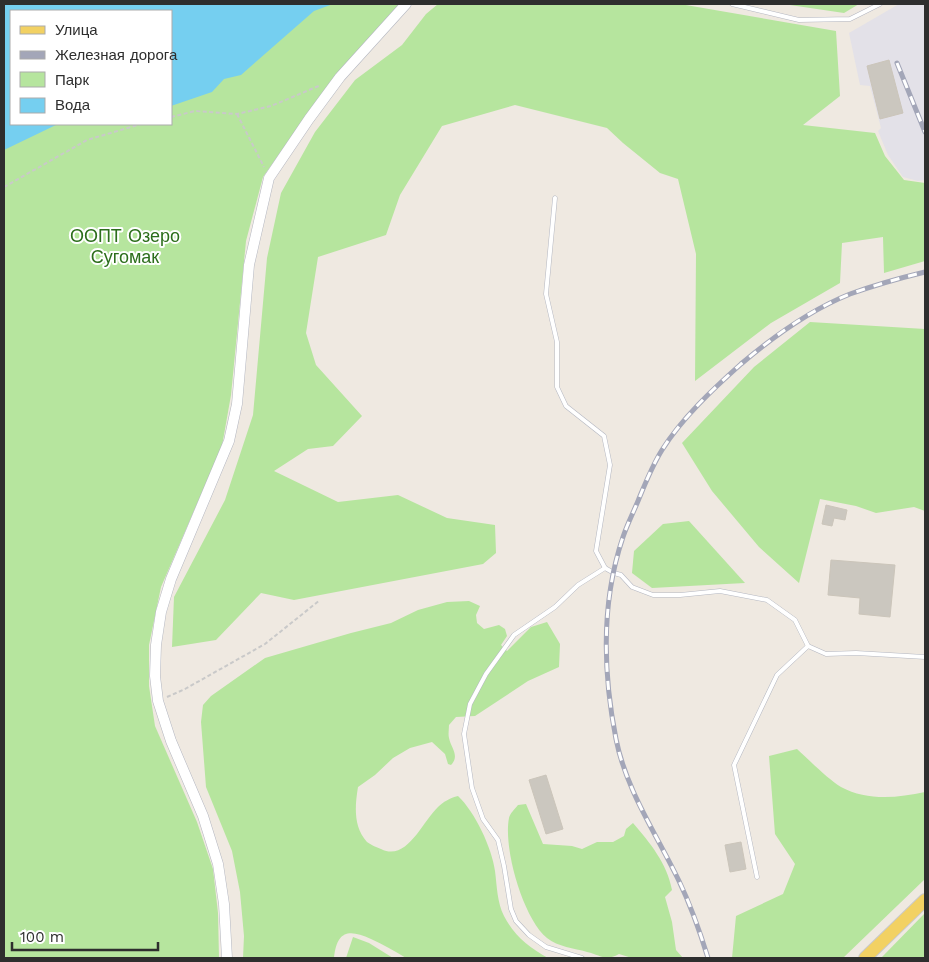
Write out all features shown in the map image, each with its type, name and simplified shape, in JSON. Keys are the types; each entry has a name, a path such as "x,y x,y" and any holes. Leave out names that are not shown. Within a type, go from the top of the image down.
{"main road":[{"path":"865,958 925,900"}],"street":[{"path":"227,958 224,904 218,864 203,816 171,742 158,701 155,676 156,645 162,612 171,579 229,441 236,404 249,265 269,178 340,77 406,4"}],"lane":[{"path":"732,4 799,20 850,19 880,4"},
{"path":"554,198 546,294 557,342 557,387 566,406 604,436 610,466 596,552 605,568 614,573 621,574 632,587 653,595 680,595 720,591 767,600 795,620 808,646 826,654 856,653 925,657"},
{"path":"582,958 546,948 529,935 516,921 511,908 498,840 483,819 472,788 464,734 470,704 486,674 514,635 555,607 578,585 605,568"},
{"path":"757,877 734,765 777,675 808,646"}],"path":[{"path":"172,117 195,111 237,114 271,106 323,84"},
{"path":"237,114 269,178"},
{"path":"4,187 87,140 138,125"},
{"path":"158,701 185,689 265,644 320,600"}],"shaded area":[{"path":"899,4 925,4 925,180 918,181 903,177 888,155 878,131 881,128 870,86 860,85 849,33"}],"green space":[{"name":"ООПТ Озеро Сугомак","path":"4,4 400,4 303,120 263,177 246,241 231,395 222,446 161,587 149,645 149,686 155,726 197,822 213,869 218,913 219,958 4,958"},
{"path":"438,4 680,4 836,31 840,96 803,125 875,133 885,156 904,180 925,183 925,261 884,273 883,237 842,243 840,283 771,323 695,381 696,254 678,179 660,173 607,128 515,105 442,126 400,195 386,235 318,257 306,333 316,365 362,416 333,446 308,449 274,471 338,502 398,495 447,518 495,525 496,553 483,564 294,600 261,593 216,640 172,647 174,597 225,500 253,415 267,258 281,193 315,132 355,80 402,45 426,14"},
{"path":"783,4 859,4 844,13"},
{"path":"810,322 925,329 925,511 914,507 876,513 856,506 820,499 799,583 759,547 712,491 682,443 754,367"},
{"path":"689,521 745,583 652,588 632,573 634,551 663,524"},
{"path":"469,601 480,606 476,615 477,623 484,629 499,625 505,629 507,636 501,645 507,651 531,627 547,622 560,644 559,667 528,681 475,716 456,717 449,725 449,738 455,755 454,762 451,765 448,764 445,754 432,742 410,748 393,758 375,775 358,787 356,801 357,823 362,836 367,842 390,852 399,850 413,839 440,805 458,796 471,811 486,841 493,862 499,900 504,916 523,941 548,958 406,958 371,939 350,933 341,937 334,958 243,958 244,936 240,892 232,851 206,787 201,722 203,705 211,696 265,658 391,623 418,610 447,602"},
{"path":"797,749 831,780 841,787 861,795 893,797 925,792 925,879 843,958 732,958 736,916 783,894 795,864 775,834 769,756"},
{"path":"526,804 543,844 572,846 582,849 597,842 613,842 624,836 626,829 633,823 662,862 670,880 672,890 665,897 672,922 676,950 683,958 632,958 619,954 606,958 561,945 547,938 530,915 523,899 512,864 509,847 508,831 511,813 518,805"},
{"path":"925,913 925,958 881,958"},
{"path":"353,937 369,943 393,958 346,958"}],"water":[{"path":"4,4 333,4 314,11 241,75 224,79 212,92 172,106 172,10 10,10 10,125 56,125 4,150"}],"building":[{"path":"889,60 903,113 880,119 867,66"},
{"path":"826,505 847,510 845,520 834,518 832,526 822,524"},
{"path":"831,560 895,565 890,617 859,614 860,598 828,595"},
{"path":"546,775 563,829 546,834 529,780"},
{"path":"741,842 746,869 730,872 725,845"}],"railway":[{"path":"897,63 925,132"},
{"path":"708,958 683,890 643,812 627,776 616,739 609,689 606,638 611,587 623,537 658,456 670,438 698,404 741,364 793,324 835,300 897,279 925,272"}]}
